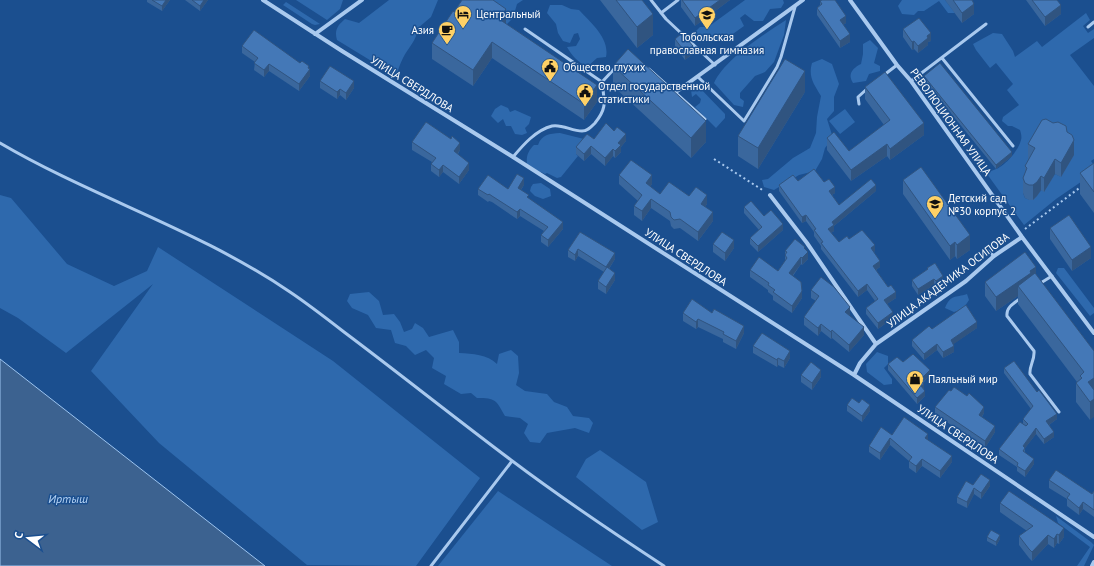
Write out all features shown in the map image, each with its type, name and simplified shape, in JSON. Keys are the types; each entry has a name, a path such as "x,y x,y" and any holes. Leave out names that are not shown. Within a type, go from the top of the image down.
{"street":[{"name":"УЛИЦА СВЕРДЛОВА","path":"263,0 513,157 854,375 1094,537"},
{"path":"315,34 362,0"},
{"path":"676,92 803,0"},
{"name":"РЕВОЛЮЦИОННАЯ УЛИЦА","path":"850,0 897,65 911,81 1021,235 1094,333"},
{"path":"770,195 808,244 876,344"},
{"name":"УЛИЦА АКАДЕМИКА ОСИПОВА","path":"854,375 860,363 876,344 966,281 994,256 1021,235"},
{"path":"1092,566 1094,562"}],"lane":[{"path":"650,0 661,13 715,65"},
{"path":"661,13 678,0"},
{"path":"698,77 744,121 777,67 795,6"},
{"path":"1088,27 1094,22"},
{"path":"911,81 986,24"},
{"path":"525,29 602,82"},
{"path":"942,58 1013,146"},
{"path":"513,157 531,138 550,127 561,126 582,131 591,128 602,114 604,107 602,82 620,62"},
{"path":"644,64 705,119"},
{"path":"879,80 897,65"},
{"path":"859,104 858,100 860,94 872,84"},
{"path":"0,144 62,177 135,209 189,235 241,262 289,291 404,376 512,461 664,566"},
{"path":"988,252 994,256"},
{"path":"1038,285 1052,276"},
{"path":"1026,294 1008,307 1006,312 1007,316 1034,352 1030,374 1059,412"},
{"path":"431,566 512,461"}],"path":[{"path":"714,159 770,195"},
{"path":"1021,235 1084,185"}],"shaded area":[{"path":"296,0 343,0 340,9 327,20"},
{"path":"389,0 438,0 431,17 418,28 416,36 403,58 396,76 337,40 336,36 337,28 345,19 359,23"},
{"path":"467,0 523,0 517,4 513,18 506,25"},
{"path":"745,0 783,0 784,3 781,8 770,9 763,21 754,21 745,14 740,18 744,26 730,36 703,42 697,38 694,33 700,27 708,27"},
{"path":"902,0 945,0 955,13 948,13 939,1 924,11 918,11 914,15 902,14 898,6"},
{"path":"286,2 320,24 312,24 283,5"},
{"path":"550,5 562,5 571,9 579,10 602,37 605,43 606,57 597,58 587,67 581,63 567,47 576,46 580,39 578,33 574,34 570,43 563,41 558,33 556,24 547,13"},
{"path":"1086,13 1090,20 1083,26 1088,33 1094,29 1094,38 1070,55 1094,86 1094,159 1091,161 1094,165 1094,173 1056,199 1024,225 987,174 1009,160 1017,150 1021,138 1020,130 1012,126 1008,126 1002,121 1003,117 1019,105 1007,90 1013,84 996,63 990,68 973,44 993,33 1002,34 1013,51 1015,57 1037,41 1042,47","holes":["1035,162 1061,177 1055,174 1033,199 1030,200 1025,198 1023,193"]},
{"path":"786,20 784,35 774,62 765,72 755,76 740,93 740,98 744,101 743,107 734,105 714,83 719,74 726,65 746,48"},
{"path":"870,40 878,48 874,63 880,66 880,71 869,74 866,81 853,83 851,80 851,74 856,67 861,64 863,44"},
{"path":"822,59 832,64 839,84 834,97 834,111 827,119 833,138 825,148 822,159 815,171 799,175 774,190 764,187 762,180 768,179 793,158 810,148 816,133 821,96 812,80 811,68 812,63"},
{"path":"695,86 698,86 725,114 725,118 716,128 695,107 700,103 701,99 696,94 692,97 691,90"},
{"path":"501,105 508,108 510,112 515,110 531,117 529,124 525,128 527,133 522,135 515,134 511,126 506,126 503,119 498,123 491,116 495,109"},
{"path":"845,109 855,122 840,134 829,121"},
{"path":"560,133 588,140 576,154 578,156 561,177 557,178 547,173 545,174 539,172 527,165 528,154 534,145 538,145 546,135"},
{"path":"541,183 550,189 551,196 543,199 535,196 530,191 533,184"},
{"path":"0,195 11,198 67,264 114,286 147,271 158,247 333,361 480,478 416,566 307,565 159,443 91,371 153,284 66,353 18,318 0,308"},
{"path":"1058,268 1064,268 1094,308 1094,313 1090,316 1056,273"},
{"path":"369,292 379,301 383,315 394,314 400,322 404,332 412,329 415,323 423,328 429,337 453,330 459,342 459,353 484,356 497,364 499,354 511,350 518,356 519,373 516,385 525,391 547,394 554,402 567,407 573,416 589,418 593,423 589,433 575,428 547,433 540,443 530,442 524,433 528,424 520,418 505,416 500,406 492,399 477,398 471,393 461,394 444,384 446,376 432,368 434,358 426,350 415,355 406,346 395,343 391,330 376,328 368,315 352,308 347,301 350,294"},
{"path":"967,294 969,300 963,309 954,312 945,308 951,298"},
{"path":"877,352 888,356 888,364 884,368 892,379 892,384 884,385 867,372 866,364"},
{"path":"600,450 646,482 658,522 642,530 576,477 586,459"},
{"path":"498,491 612,566 438,566"},
{"path":"1056,516 1094,545 1084,566 1077,566 1090,547 1058,523"}],"water":[{"name":"Иртыш","path":"0,359 265,566 0,566"}],"building":[{"path":"152,0 166,0 162,6"},
{"path":"192,0 204,0 200,6"},
{"path":"462,0 493,0 506,9 499,19 597,85 584,104 492,42 473,70 432,43"},
{"path":"616,0 642,0 653,14 637,27"},
{"path":"682,0 720,0 695,18"},
{"path":"835,0 846,16 840,20 850,34 840,41 817,8 822,4 820,1"},
{"path":"953,0 972,0 974,4 962,13"},
{"path":"1032,0 1057,0 1061,5 1045,17"},
{"path":"919,18 931,33 927,36 928,38 918,46 914,41 912,42 903,29"},
{"path":"254,30 300,63 302,61 309,66 308,68 310,69 299,84 269,64 264,70 254,63 258,58 242,46"},
{"path":"682,33 693,46 685,52 675,39"},
{"path":"628,49 706,121 691,138 613,66"},
{"path":"785,59 805,71 758,148 738,136"},
{"path":"940,63 1012,152 996,165 924,76"},
{"path":"330,66 354,81 346,93 340,89 337,92 320,81"},
{"path":"885,72 924,123 890,149 887,144 851,170 827,138 834,132 849,151 890,120 865,87"},
{"path":"1046,119 1053,123 1058,122 1066,126 1067,132 1072,135 1074,140 1061,163 1055,159 1044,178 1041,176 1033,185 1029,185 1025,183 1023,178 1027,168 1025,166 1035,148 1028,144 1042,120"},
{"path":"426,122 451,139 452,136 460,143 454,151 469,163 459,177 443,165 439,170 431,164 436,158 412,142"},
{"path":"606,123 614,131 617,127 626,134 618,143 621,145 615,151 613,149 605,158 591,146 584,154 576,147 587,134 594,139"},
{"path":"631,160 652,175 646,183 660,194 669,182 689,196 696,187 707,195 701,204 713,212 698,232 680,219 674,220 671,217 670,212 651,199 642,211 634,206 642,195 619,175"},
{"path":"1094,163 1094,192 1080,173"},
{"path":"921,167 970,235 957,245 955,242 950,246 903,180"},
{"path":"814,169 824,182 829,179 835,187 829,191 839,205 871,179 876,185 832,222 834,225 828,229 839,242 847,236 849,239 862,230 875,245 871,248 880,261 873,266 888,287 891,285 896,292 884,300 893,312 878,323 866,308 878,299 867,284 858,291 821,243 823,242 814,230 816,229 806,215 802,217 779,185 793,175 798,181"},
{"path":"517,174 524,178 518,188 529,195 527,197 563,222 548,240 541,235 548,227 520,209 517,212 489,194 488,195 478,189 488,175 508,189"},
{"path":"751,201 764,216 771,210 783,224 758,246 750,238 762,227 744,207"},
{"path":"1069,215 1091,247 1072,260 1050,228"},
{"path":"580,232 615,253 606,267 578,249 575,255 568,250"},
{"path":"722,232 734,240 725,253 713,244"},
{"path":"795,239 805,247 804,248 808,252 802,258 801,257 789,273 801,282 802,291 792,306 773,292 775,290 768,285 769,283 750,270 759,257 778,271 787,258 785,255 787,252 785,251"},
{"path":"1025,252 1036,267 1030,271 1031,273 996,297 985,282"},
{"path":"935,263 943,276 936,281 934,279 918,289 912,280"},
{"path":"607,267 615,273 606,287 598,281"},
{"path":"1035,273 1094,351 1094,378 1088,382 1094,390 1094,399 1090,402 1076,383 1082,378 1080,376 1084,372 1018,286"},
{"path":"821,277 834,287 850,307 845,312 864,327 849,345 832,330 831,332 821,324 818,328 804,317 819,296 811,290"},
{"path":"692,299 712,313 714,309 744,326 736,341 723,334 724,332 698,319 696,322 683,313"},
{"path":"966,305 977,322 951,340 954,346 943,352 937,344 924,354 912,340 929,326 932,329"},
{"path":"762,333 790,351 784,361 778,358 777,360 753,346"},
{"path":"913,354 930,370 920,380 924,384 921,386 925,391 917,398 888,364 897,357 903,362"},
{"path":"1014,361 1037,392 1039,390 1057,414 1046,421 1054,432 1044,439 1036,428 1023,446 1025,448 1023,451 1034,459 1025,471 1017,466 1018,463 999,449 1020,422 1026,426 1028,424 1023,419 1033,406 1004,368"},
{"path":"811,362 821,370 812,383 801,375"},
{"path":"954,387 967,396 969,393 984,407 979,415 995,426 985,441 935,407 949,390 951,391"},
{"path":"852,398 859,403 862,399 870,405 862,416 847,405"},
{"path":"904,417 928,434 925,438 952,456 940,471 922,459 916,466 909,461 912,457 890,438 880,453 869,446 881,427 892,435"},
{"path":"1056,470 1092,494 1094,491 1094,510 1083,502 1079,508 1067,498 1070,494 1049,480"},
{"path":"981,474 990,480 981,493 974,488 967,502 957,497 966,481 973,485"},
{"path":"1009,491 1064,528 1059,535 1057,534 1054,539 1048,535 1032,552 1019,536 1033,526 1000,503"},
{"path":"991,530 1000,535 996,542 987,537"}],"place":[{"name":"Центральный","path":"463,29"},
{"name":"Тобольская православная гимназия","path":"707,30"},
{"name":"Азия","path":"447,45"},
{"name":"Общество глухих","path":"550,82"},
{"name":"Отдел государственной статистики","path":"585,107"},
{"name":"Детский сад №30 корпус 2","path":"935,219"},
{"name":"Паяльный мир","path":"915,394"}]}
